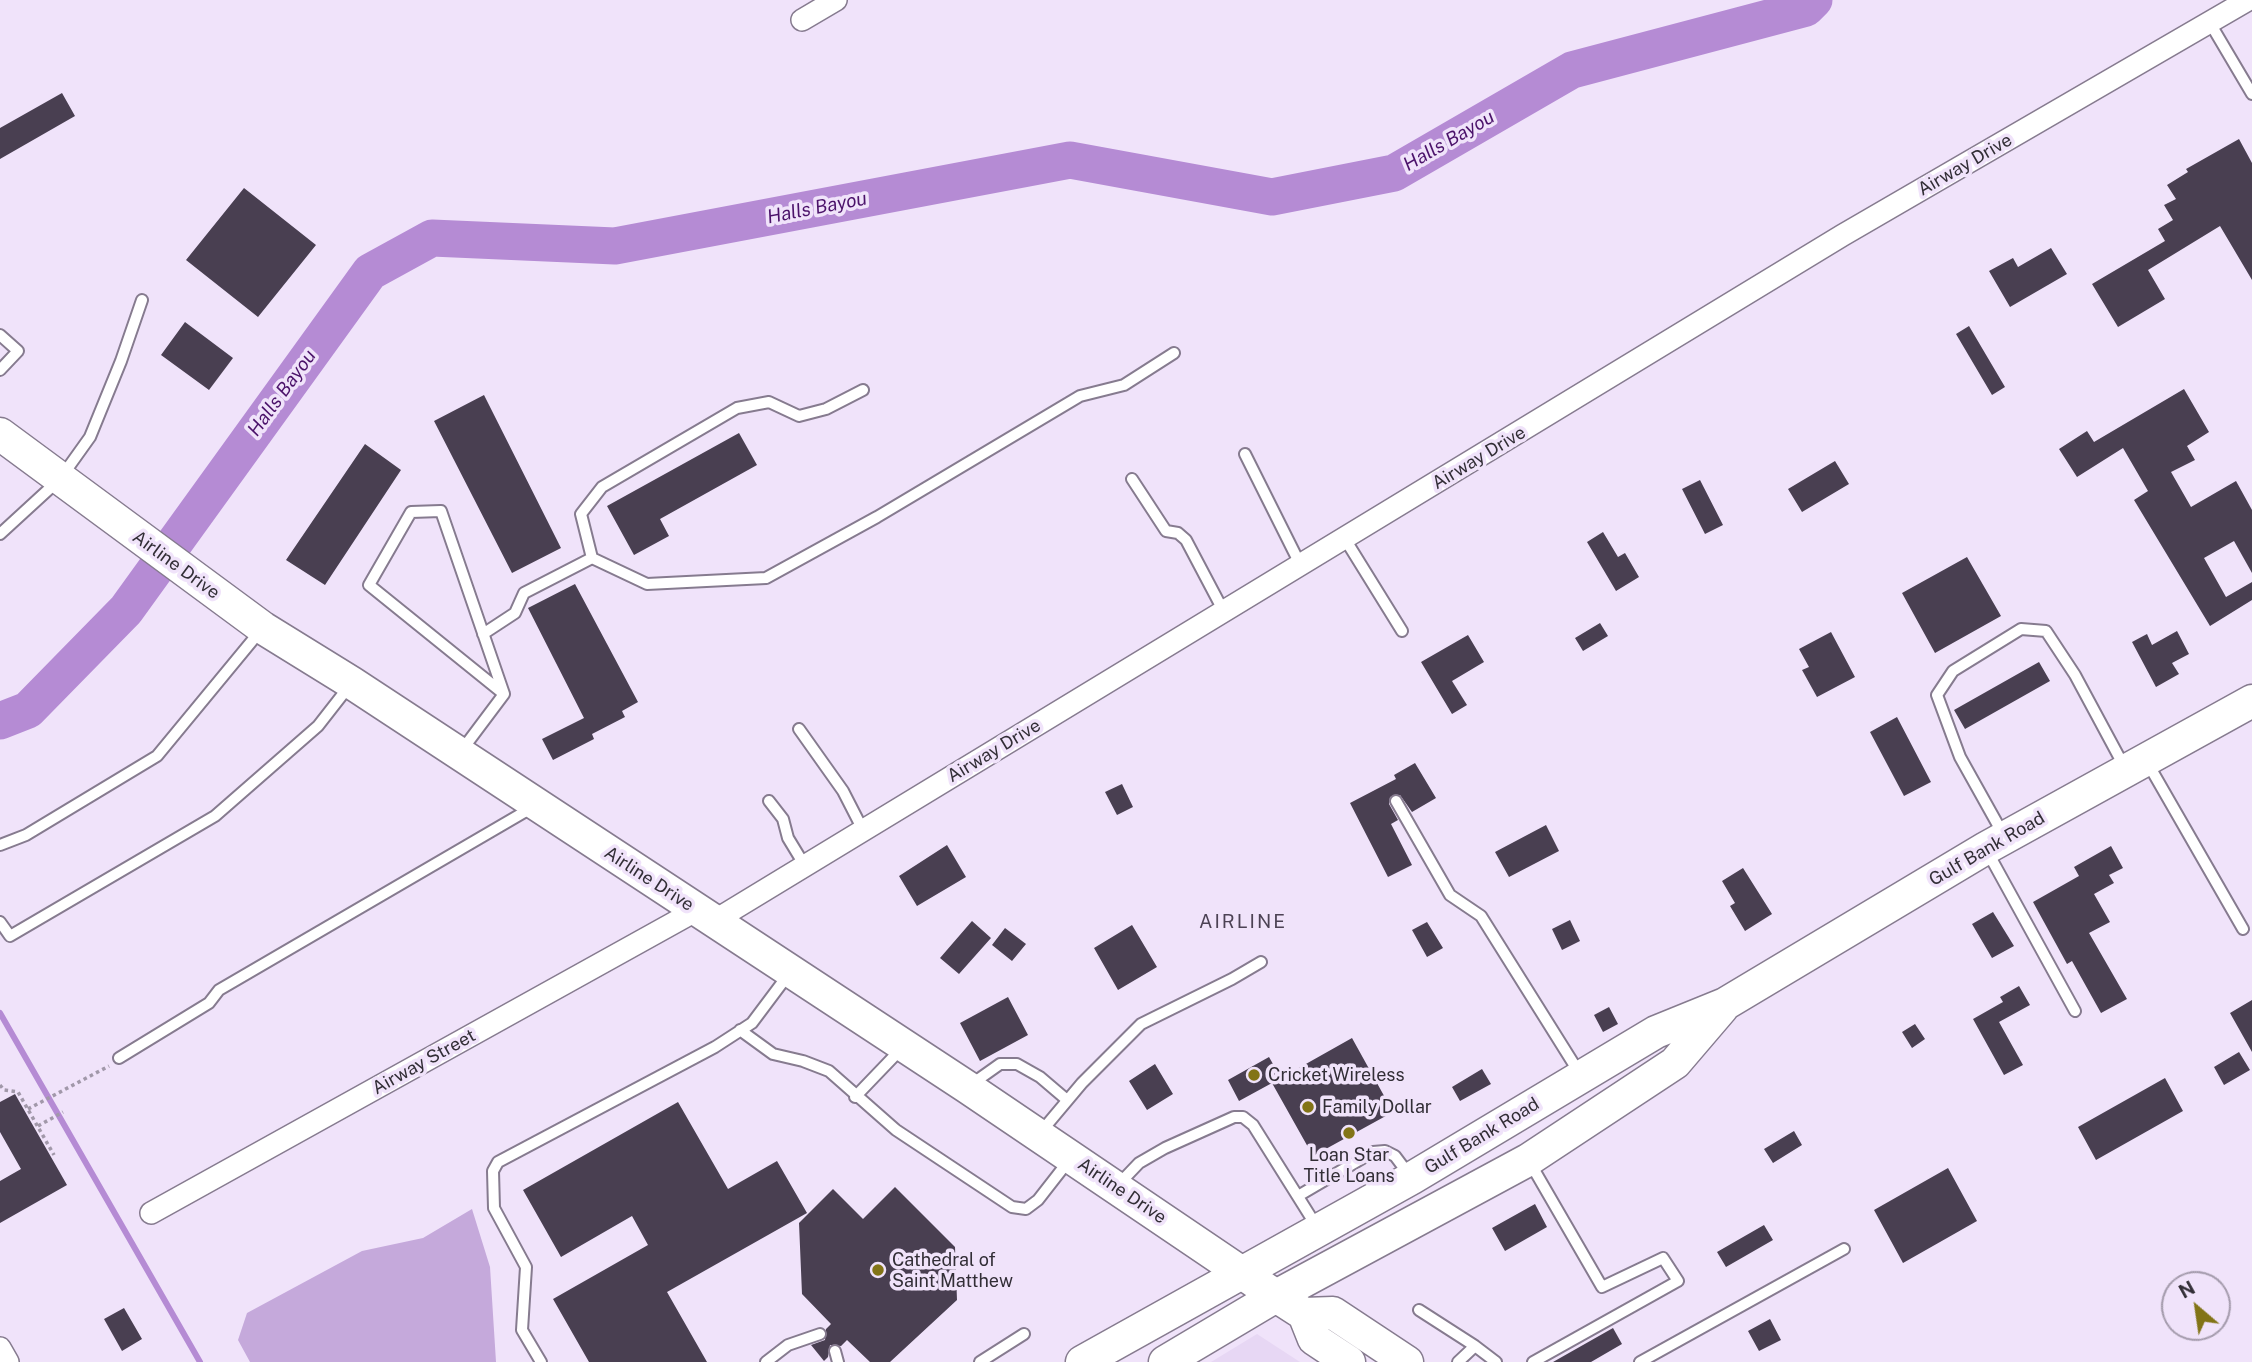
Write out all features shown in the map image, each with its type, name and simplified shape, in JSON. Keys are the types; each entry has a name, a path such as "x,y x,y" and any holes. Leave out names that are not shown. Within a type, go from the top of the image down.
{"main road":[{"name":"Airline Drive","path":"0,434 262,628 352,683 967,1087 1304,1314 1333,1313 1406,1362"},
{"name":"Gulf Bank Road","path":"1082,1362 1412,1178 1656,1032 1725,1004 1995,843 2252,701"},
{"name":"Gulf Bank Road","path":"1165,1362 1276,1296 1528,1160 1675,1063 1725,1004"},
{"name":"Airline Drive","path":"1304,1314 1314,1339 1349,1362"}],"street":[{"path":"802,20 836,0"},
{"name":"Airway Drive","path":"705,916 805,866 1843,235 2248,0"},
{"name":"Airway Street","path":"151,1213 705,916"},
{"path":"0,1348 8,1362"}],"lane":[{"path":"2210,23 2252,94"},
{"path":"0,534 60,479 90,437 142,300"},
{"path":"0,335 18,351 0,370"},
{"path":"592,558 647,584 766,578 877,517 1080,396 1124,385 1174,353"},
{"path":"592,558 581,514 602,487 737,408 769,401 799,416 826,409 863,390"},
{"path":"1245,454 1301,566"},
{"path":"1132,480 1166,531 1178,533 1186,540 1224,612"},
{"path":"441,511 504,694 369,585 411,512 441,511"},
{"path":"1345,539 1402,631"},
{"path":"483,634 515,613 524,593 592,558"},
{"path":"0,845 26,835 157,756 262,628"},
{"path":"2074,1011 1995,843 1937,695 1952,671 2021,629 2046,631 2243,929"},
{"path":"0,922 10,936 215,816 318,726 352,683"},
{"path":"459,755 504,694"},
{"path":"799,729 843,791 863,830"},
{"path":"769,801 783,819 788,838 805,866"},
{"path":"1396,801 1450,895 1481,916 1581,1076"},
{"path":"119,1058 209,1003 219,990 535,805"},
{"path":"1039,1135 1118,1043 1141,1024 1233,979 1261,962"},
{"path":"541,1362 522,1330 526,1267 494,1208 493,1171 498,1162 715,1047 752,1023 791,972"},
{"path":"740,1030 773,1054 803,1060 829,1071 855,1097 896,1130 1012,1207 1026,1209 1038,1200 1072,1157"},
{"path":"855,1097 904,1046"},
{"path":"967,1087 1000,1064 1017,1064 1068,1100"},
{"path":"1116,1187 1139,1163 1165,1148 1234,1117 1243,1117 1253,1125 1318,1229"},
{"path":"1298,1195 1373,1152 1385,1151 1395,1156 1412,1178"},
{"path":"1528,1160 1602,1287 1662,1258 1678,1281 1533,1362"},
{"path":"1640,1362 1844,1249"},
{"path":"1419,1310 1496,1362"},
{"path":"766,1362 788,1345 820,1334"},
{"path":"980,1362 1024,1334"},
{"path":"1458,1362 1475,1346"}],"path":[{"path":"31,1108 119,1058"},
{"path":"0,1085 4,1090 18,1092 31,1108 54,1155"},
{"path":"40,1125 63,1112"}],"shaded area":[{"path":"472,1209 490,1267 496,1362 250,1362 238,1340 247,1313 362,1251 423,1238"},
{"path":"1257,1334 1300,1362 1211,1362"}],"building":[{"path":"62,93 75,116 0,159 0,128"},
{"path":"2239,139 2252,163 2252,280 2220,226 2148,270 2165,299 2118,327 2092,284 2165,241 2158,229 2173,220 2164,205 2176,199 2167,185 2188,172 2186,169"},
{"path":"244,188 316,245 258,317 186,260"},
{"path":"2051,248 2067,274 2010,307 1989,271 2013,258 2018,267"},
{"path":"185,322 233,358 209,390 161,355"},
{"path":"1969,326 2005,387 1992,395 1956,334"},
{"path":"2184,389 2209,432 2187,446 2195,460 2171,472 2191,507 2236,481 2252,510 2252,573 2234,541 2204,558 2226,597 2252,582 2252,600 2210,626 2134,500 2148,491 2123,448 2077,477 2059,449 2087,431 2094,442"},
{"path":"484,395 561,548 512,573 434,421"},
{"path":"739,433 757,465 660,519 669,536 634,555 607,506"},
{"path":"365,444 401,470 325,585 286,560"},
{"path":"1835,461 1849,484 1802,512 1788,489"},
{"path":"1700,480 1723,525 1705,534 1682,489"},
{"path":"1603,532 1618,557 1625,553 1639,577 1616,591 1587,542"},
{"path":"1967,557 2001,616 1935,653 1902,593"},
{"path":"575,584 638,702 622,711 625,717 592,734 594,739 553,760 542,739 584,718 528,608"},
{"path":"1600,623 1608,636 1583,651 1575,638"},
{"path":"2177,631 2189,654 2172,663 2179,674 2156,687 2132,642 2147,634 2152,645"},
{"path":"1831,632 1855,677 1817,697 1802,670 1809,667 1799,649"},
{"path":"1468,635 1484,662 1452,681 1467,705 1452,714 1421,662"},
{"path":"2039,662 2050,681 1965,729 1954,710"},
{"path":"1897,717 1931,782 1904,796 1870,732"},
{"path":"1415,763 1436,798 1412,812 1400,795 1390,797 1389,804 1398,820 1391,824 1412,865 1388,877 1350,803 1396,779 1394,775"},
{"path":"1122,784 1133,807 1117,815 1105,792"},
{"path":"1546,825 1559,851 1509,877 1495,852"},
{"path":"947,845 966,877 917,906 899,876"},
{"path":"2111,846 2123,868 2109,875 2114,883 2094,894 2110,922 2089,933 2127,999 2101,1013 2072,961 2067,964 2033,902 2079,876 2074,867"},
{"path":"1743,868 1772,914 1745,931 1730,906 1735,903 1722,881"},
{"path":"1993,912 2014,946 1992,958 1972,924"},
{"path":"1570,920 1580,941 1562,950 1552,929"},
{"path":"972,921 991,938 959,974 940,958"},
{"path":"1427,922 1443,948 1427,957 1412,930"},
{"path":"1132,925 1157,967 1118,990 1094,948"},
{"path":"1005,928 1026,944 1012,961 992,945"},
{"path":"2019,986 2030,1005 1999,1022 2023,1065 2004,1075 1973,1019 2003,1002 2000,997"},
{"path":"1008,997 1028,1035 980,1061 960,1023"},
{"path":"2252,1000 2252,1052 2230,1013"},
{"path":"1609,1007 1618,1024 1603,1032 1594,1015"},
{"path":"1915,1024 1925,1039 1912,1048 1902,1032"},
{"path":"1352,1038 1393,1112 1313,1156 1272,1083 1239,1101 1228,1080 1269,1057 1281,1078"},
{"path":"2239,1052 2250,1070 2224,1085 2214,1067"},
{"path":"1155,1064 1173,1094 1147,1110 1129,1081"},
{"path":"1482,1069 1491,1084 1460,1101 1452,1087"},
{"path":"2165,1078 2183,1111 2096,1160 2078,1127"},
{"path":"15,1094 67,1185 0,1223 0,1181 21,1169 0,1132 0,1102"},
{"path":"678,1102 728,1189 777,1161 807,1213 667,1292 707,1362 589,1362 553,1299 648,1245 632,1216 561,1257 523,1190"},
{"path":"1794,1131 1802,1145 1773,1163 1764,1149"},
{"path":"1948,1168 1977,1221 1903,1263 1874,1210"},
{"name":"Cathedral of Saint Matthew","path":"895,1187 955,1247 957,1300 890,1362 870,1362 847,1340 841,1346 830,1345 828,1357 824,1361 811,1345 825,1340 826,1329 831,1324 802,1294 799,1223 833,1189 863,1219"},
{"path":"1535,1204 1547,1227 1505,1251 1492,1228"},
{"path":"1764,1225 1773,1240 1726,1267 1717,1252"},
{"path":"124,1308 142,1339 122,1351 104,1319"},
{"path":"1770,1319 1781,1340 1759,1351 1748,1331"},
{"path":"1613,1328 1622,1344 1591,1362 1553,1362"}],"waterway":[{"name":"Halls Bayou","path":"0,721 28,710 126,610 370,272 432,238 615,246 1070,160 1272,197 1394,173 1572,70 1806,8 1814,0"},
{"path":"0,1013 200,1362"}],"place":[{"name":"Cricket Wireless","path":"1254,1075"},
{"name":"Family Dollar","path":"1308,1107"},
{"name":"Loan Star Title Loans","path":"1349,1133"},
{"name":"Cathedral of Saint Matthew","path":"878,1270"}],"district":[{"name":"AIRLINE","path":"1243,922"}]}
